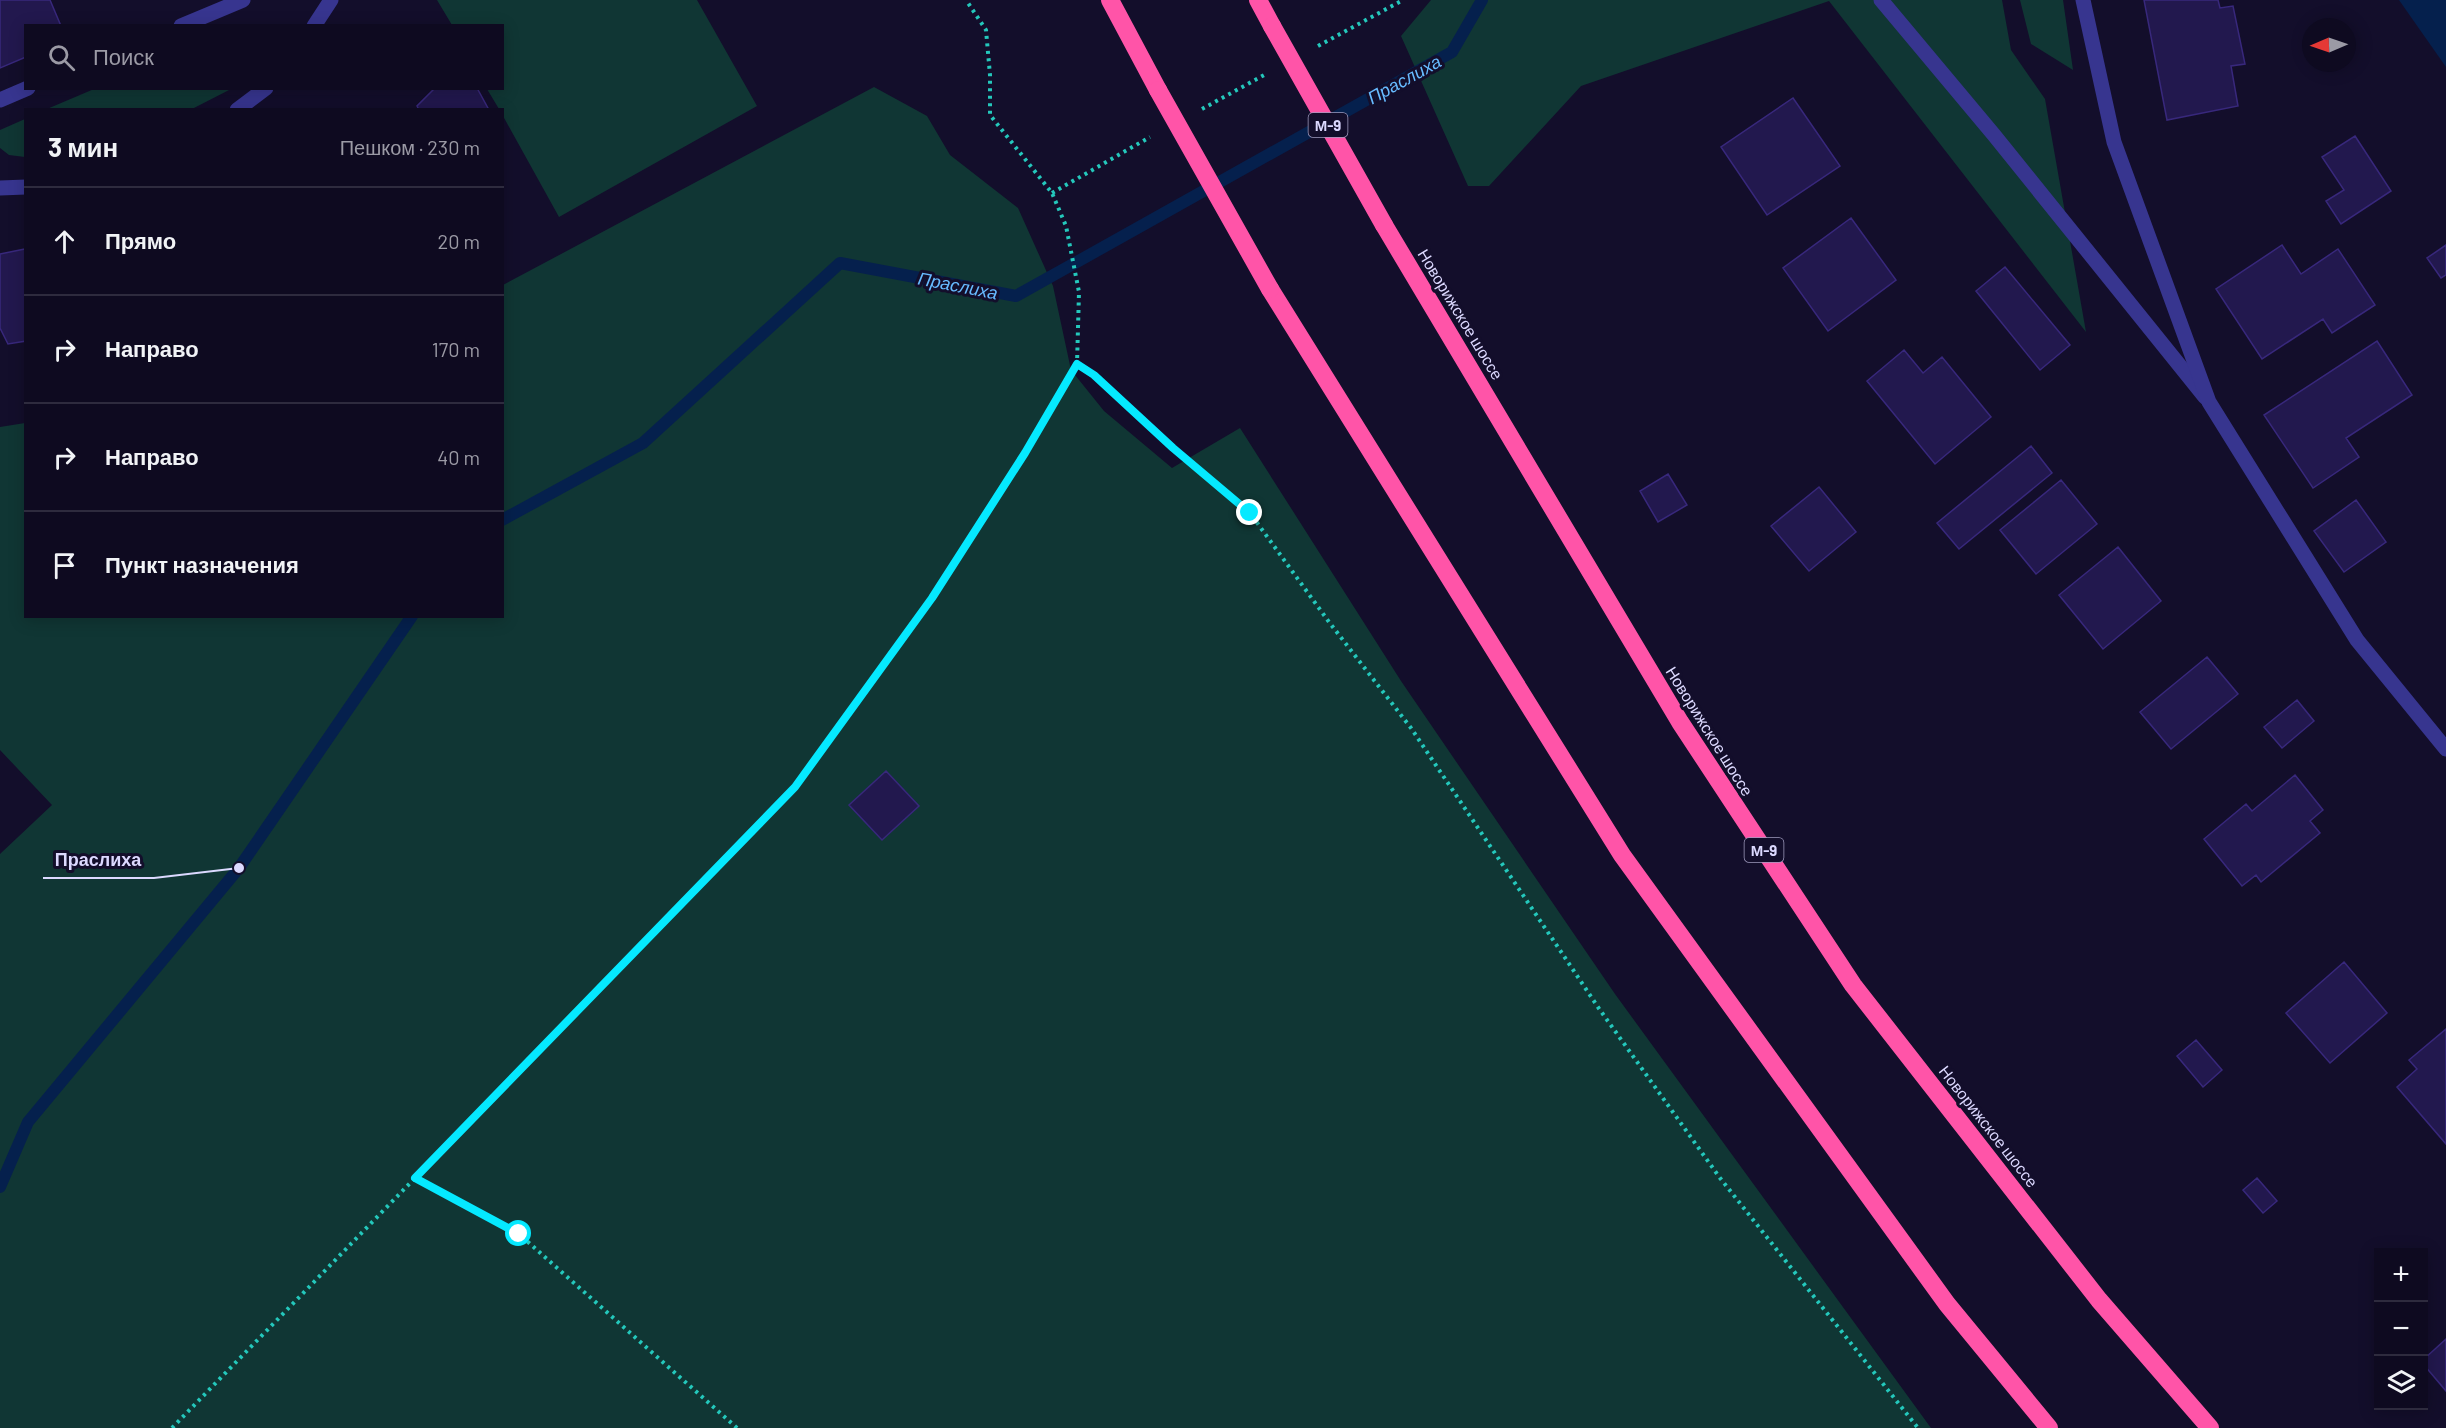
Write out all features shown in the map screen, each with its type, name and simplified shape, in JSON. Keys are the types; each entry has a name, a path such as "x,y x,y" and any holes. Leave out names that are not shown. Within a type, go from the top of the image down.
{"highway":[{"path":"1110,0 1270,289 1622,855 1947,1304 2049,1428"},
{"name":"Новорижское шоссе","path":"1258,0 1384,225 1680,722 1854,985 2099,1300 2210,1428"}],"street":[{"path":"186,24 243,0"},
{"path":"315,24 331,0"},
{"path":"1881,0 1994,135 2209,402 2357,640 2446,749"},
{"path":"2083,0 2114,142 2209,402"},
{"path":"0,100 24,90"},
{"path":"240,108 263,90"},
{"path":"0,188 24,187"}],"path":[{"path":"172,1428 795,787 932,598 1025,453 1077,364 1079,292 1066,226 1052,194 990,115 990,75 986,30 966,0"},
{"path":"1310,50 1403,0"},
{"path":"1197,112 1269,73"},
{"path":"1052,194 1155,134"},
{"path":"1077,364 1094,375 1173,448 1250,513 1329,622 1411,728 1600,1010 1720,1178 1918,1428"},
{"path":"415,1178 519,1234 737,1428"}],"green space":[{"path":"437,0 697,0 757,106 559,217 504,118 504,108 498,108 488,90 504,90 504,24 451,24"},
{"path":"1431,0 2002,0 2011,50 2045,99 2086,332 1829,1 1581,86 1489,186 1468,186 1401,36"},
{"path":"2020,0 2063,0 2073,70 2031,44"},
{"path":"874,87 927,116 950,155 1018,208 1053,286 1071,370 1104,411 1172,468 1240,428 1401,681 1615,994 1931,1428 0,1428 0,854 52,805 0,750 0,427 24,423 24,618 504,618 504,284"},
{"path":"92,90 229,90 194,108 49,108"},
{"path":"24,119 24,157 9,155 0,148 0,130"}],"water":[{"path":"2399,0 2446,0 2446,67"}],"building":[{"path":"0,0 50,0 60,24 24,24 24,58 0,68"},
{"path":"2144,0 2218,0 2220,8 2233,6 2245,64 2231,66 2238,106 2167,120"},
{"path":"433,90 478,90 488,108 418,108 417,106"},
{"path":"1793,98 1840,166 1767,215 1721,147"},
{"path":"2355,136 2391,191 2341,224 2326,201 2344,190 2322,157"},
{"path":"1851,218 1896,280 1828,331 1783,268"},
{"path":"2282,245 2301,274 2338,249 2375,305 2332,333 2323,319 2262,359 2216,289"},
{"path":"2446,245 2446,275 2441,278 2427,258"},
{"path":"24,249 24,341 8,344 0,328 0,254"},
{"path":"2005,267 2070,345 2040,370 1976,291"},
{"path":"2377,341 2412,395 2346,438 2359,457 2313,488 2264,415"},
{"path":"1904,350 1923,373 1942,357 1991,417 1935,464 1867,381"},
{"path":"2031,446 2052,473 1959,549 1937,523"},
{"path":"1668,474 1687,505 1658,522 1640,491"},
{"path":"2061,480 2097,524 2036,574 2000,530"},
{"path":"1819,487 1856,532 1809,571 1771,526"},
{"path":"2356,500 2386,542 2344,572 2314,531"},
{"path":"2118,547 2161,601 2103,649 2059,595"},
{"path":"2207,657 2238,694 2171,749 2140,712"},
{"path":"2297,700 2314,721 2282,748 2264,727"},
{"path":"886,771 919,806 882,840 849,805"},
{"path":"2295,775 2323,810 2310,821 2320,833 2261,882 2256,875 2242,886 2204,839 2246,804 2252,811"},
{"path":"2344,962 2387,1013 2330,1063 2286,1013"},
{"path":"2446,1029 2446,1144 2397,1087 2417,1069 2409,1060"},
{"path":"2196,1040 2222,1070 2203,1087 2177,1056"},
{"path":"2257,1178 2277,1201 2263,1213 2243,1190"},
{"path":"2446,1339 2446,1391 2428,1370 2428,1355"}],"waterway":[{"name":"Праслиха","path":"504,519 643,443 840,263 1016,296 1452,52 1482,0"},
{"name":"Праслиха","path":"0,1187 28,1122 239,868 411,618"}],"place":[{"name":"Праслиха","path":"239,868"}],"route":[{"path":"519,1234 415,1178 795,787 932,598 1025,453 1077,364 1094,375 1173,448 1250,513"}]}
